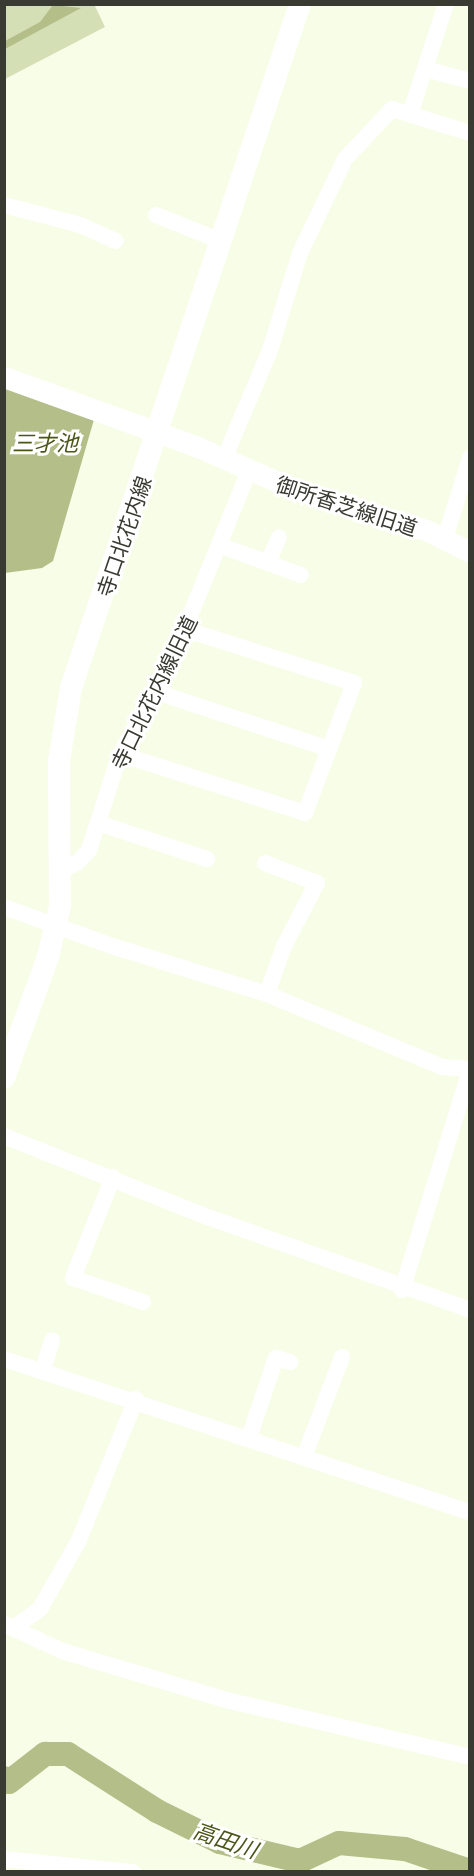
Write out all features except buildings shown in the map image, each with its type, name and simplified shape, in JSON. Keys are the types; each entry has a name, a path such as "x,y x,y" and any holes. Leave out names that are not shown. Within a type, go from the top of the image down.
{"main road":[{"name":"寺口北花内線","path":"4,1078 57,926 62,870 59,761 64,716 300,4"}],"street":[{"path":"410,114 446,4"},
{"path":"425,69 470,81"},
{"path":"224,459 270,350 293,270 338,170 384,113 410,114 470,133"},
{"path":"4,206 80,225 116,240"},
{"path":"156,215 221,241"},
{"name":"御所香芝線旧道","path":"4,377 158,433 249,471 446,538 470,552"},
{"path":"446,538 470,458"},
{"name":"寺口北花内線旧道","path":"62,870 84,858 120,754 156,692 249,471"},
{"path":"268,563 279,537"},
{"path":"219,545 301,575"},
{"path":"120,754 305,813 354,683 184,629"},
{"path":"156,692 329,749"},
{"path":"98,823 207,859"},
{"path":"265,863 317,883 284,946 267,994"},
{"path":"4,907 267,994 442,1066 470,1070 402,1290"},
{"path":"4,1136 402,1290 470,1310"},
{"path":"113,1177 73,1278 143,1302"},
{"path":"42,1372 52,1341"},
{"path":"304,1456 342,1357"},
{"path":"249,1438 276,1358 291,1362"},
{"path":"4,1359 136,1399 470,1512"},
{"path":"9,1626 40,1609 79,1540 136,1399"},
{"path":"9,1626 62,1651 230,1701 470,1757"},
{"path":"4,1858 133,1872"}],"shaded area":[{"path":"94,4 105,27 5,79 5,5"}],"water":[{"path":"53,5 81,8 5,49 5,41 40,22"},
{"name":"三才池","path":"5,384 95,416 53,561 42,568 5,573"}],"waterway":[{"name":"高田川","path":"4,1778 9,1782 45,1754 68,1754 157,1811 220,1842 300,1861 339,1843 405,1849 470,1871"}]}
